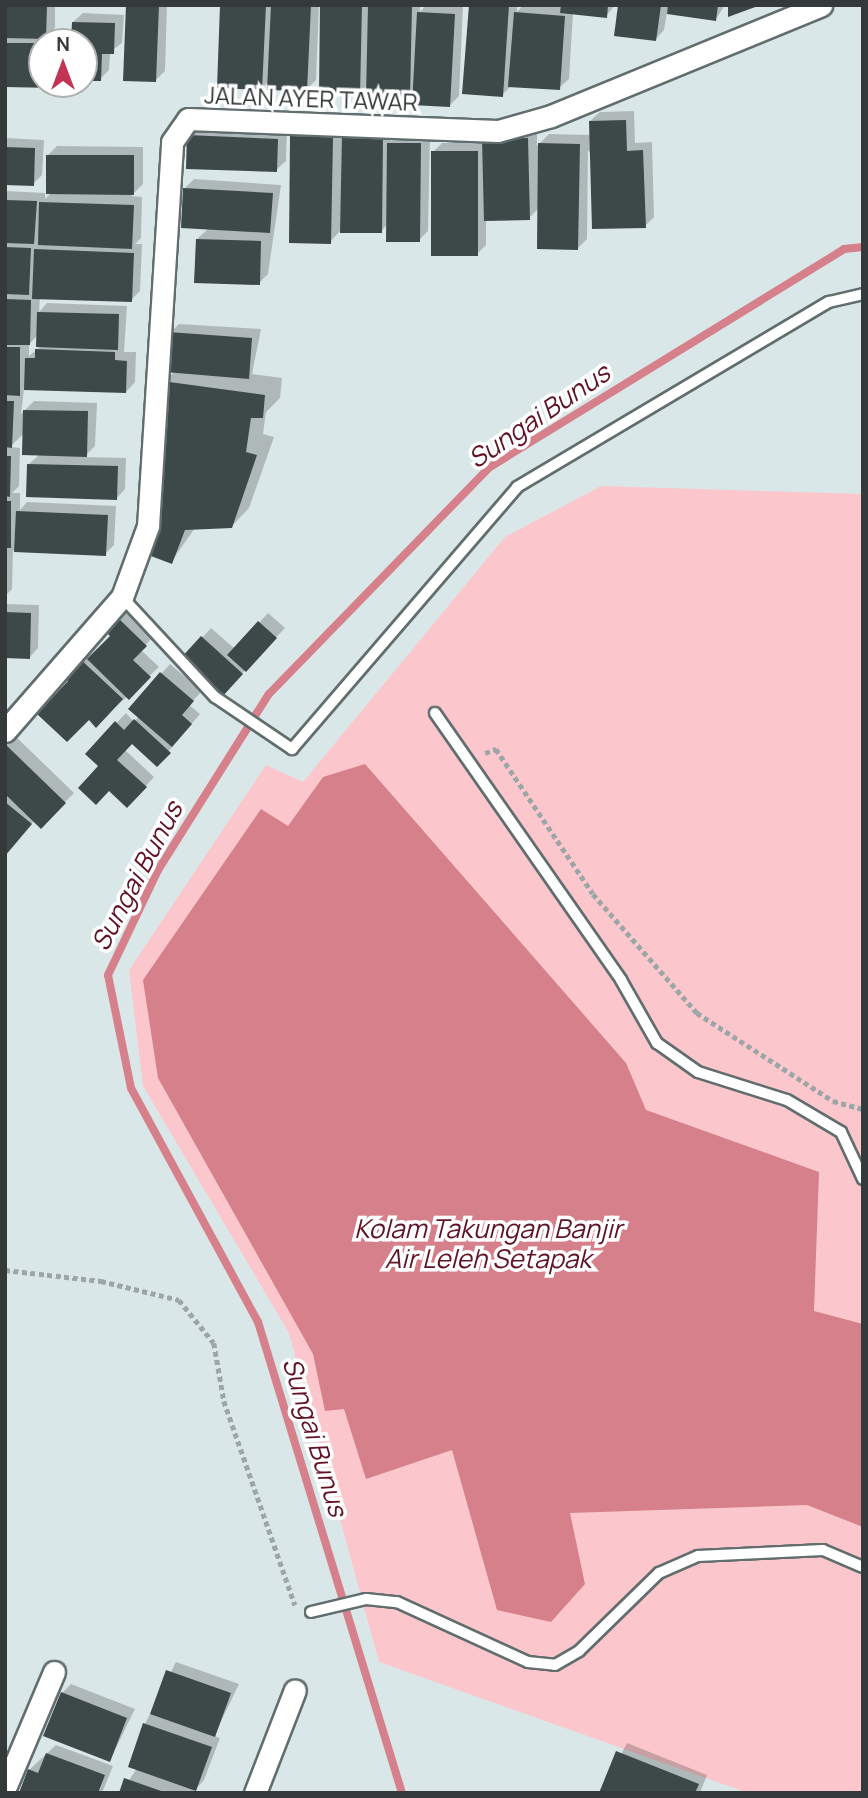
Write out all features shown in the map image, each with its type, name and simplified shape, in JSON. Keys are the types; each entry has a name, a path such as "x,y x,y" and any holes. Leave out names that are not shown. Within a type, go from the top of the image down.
{"street":[{"name":"JALAN AYER TAWAR","path":"5,731 122,597 148,526 172,142 188,119 498,131 551,116 821,5"},
{"path":"5,1788 54,1672"},
{"path":"255,1793 295,1690"}],"lane":[{"path":"122,597 215,697 273,739 292,749 301,743 358,667 517,487 829,302 863,294"},
{"path":"435,713 621,980 657,1043 698,1072 787,1100 841,1132 863,1179"},
{"path":"311,1612 366,1599 397,1602 528,1662 555,1665 579,1651 659,1573 698,1556 823,1550 863,1567"}],"path":[{"path":"469,761 496,749 593,894 697,1013 833,1101 863,1109"},
{"path":"5,1270 101,1282 179,1300 214,1343 224,1401 284,1577 295,1605 311,1612"}],"shaded area":[{"path":"601,486 863,494 863,1793 748,1793 379,1662 289,1333 143,1086 129,970 266,765 303,782 505,537"}],"water":[{"name":"Kolam Takungan Banjir Air Leleh Setapak","path":"365,764 626,1063 646,1110 819,1172 814,1311 863,1324 863,1527 807,1505 570,1513 585,1584 551,1622 497,1610 452,1450 366,1479 344,1409 325,1411 313,1354 158,1078 143,980 261,809 288,826 323,777"}],"building":[{"path":"5,5 47,5 46,28 28,28 28,39 5,38"},
{"path":"126,5 159,5 156,82 123,81"},
{"path":"220,5 266,5 262,90 217,88"},
{"path":"271,5 311,5 307,91 267,90"},
{"path":"320,5 362,5 360,95 319,94"},
{"path":"368,5 412,5 410,99 366,97"},
{"path":"469,5 509,5 503,97 462,94"},
{"path":"561,5 608,5 607,18 560,13"},
{"path":"618,5 661,5 656,41 614,36"},
{"path":"668,5 718,5 716,21 667,14"},
{"path":"728,5 758,5 758,6 728,17"},
{"path":"417,12 455,14 450,107 412,105"},
{"path":"514,12 565,16 560,90 508,87"},
{"path":"72,22 115,23 114,54 102,54 101,81 98,81 98,28 72,28"},
{"path":"5,43 28,43 28,87 5,87"},
{"path":"626,120 627,151 643,150 646,228 592,229 589,121"},
{"path":"187,135 278,139 277,172 186,169"},
{"path":"342,135 383,135 382,233 340,233"},
{"path":"290,136 333,137 331,244 289,243"},
{"path":"528,138 530,220 484,221 482,139"},
{"path":"387,143 421,143 420,242 386,242"},
{"path":"538,143 580,144 578,250 537,249"},
{"path":"5,147 35,148 34,186 5,185"},
{"path":"431,151 478,151 478,256 431,256"},
{"path":"46,155 134,155 134,195 46,194"},
{"path":"183,188 273,193 270,233 181,228"},
{"path":"5,200 37,201 34,244 5,243"},
{"path":"39,202 134,205 132,249 38,245"},
{"path":"196,239 261,241 260,285 194,283"},
{"path":"5,247 31,248 29,295 5,294"},
{"path":"34,249 134,253 132,302 32,299"},
{"path":"5,299 31,300 30,345 5,345"},
{"path":"37,312 119,314 118,350 36,347"},
{"path":"168,332 252,338 249,379 165,372"},
{"path":"5,347 20,347 20,396 5,395"},
{"path":"35,349 115,352 115,360 127,361 126,393 24,390 25,358 35,358"},
{"path":"162,381 265,395 263,418 251,418 246,452 257,455 232,528 185,530 172,564 143,553"},
{"path":"5,401 14,401 12,448 5,447"},
{"path":"23,410 88,411 87,457 22,455"},
{"path":"5,456 11,456 10,497 5,496"},
{"path":"27,464 118,466 117,500 26,497"},
{"path":"5,501 11,501 11,548 5,548"},
{"path":"16,511 108,515 106,556 14,552"},
{"path":"5,612 31,613 30,659 5,658"},
{"path":"118,618 147,646 133,660 151,677 129,700 87,659 110,636 104,630"},
{"path":"258,621 277,638 246,672 227,655"},
{"path":"201,636 243,674 222,697 180,659"},
{"path":"79,658 123,699 96,728 89,720 67,742 37,714 68,681 62,675"},
{"path":"160,672 194,701 182,715 192,724 172,747 128,709"},
{"path":"134,719 171,753 157,767 132,744 117,760 147,787 127,808 109,791 96,805 78,788 98,766 85,754 115,721 124,730"},
{"path":"5,744 66,803 41,829 5,794"},
{"path":"5,802 32,824 5,856"},
{"path":"166,1670 231,1693 215,1737 150,1714"},
{"path":"61,1692 127,1718 110,1762 43,1736"},
{"path":"143,1723 212,1747 196,1791 128,1767"},
{"path":"616,1751 699,1784 695,1793 599,1793"},
{"path":"46,1753 105,1775 98,1793 19,1793 28,1769 38,1773"},
{"path":"124,1778 164,1792 164,1793 119,1793"}],"waterway":[{"name":"Sungai Bunus","path":"402,1793 258,1322 131,1088 108,975 158,870 269,694 490,467 844,249 863,247"}]}
